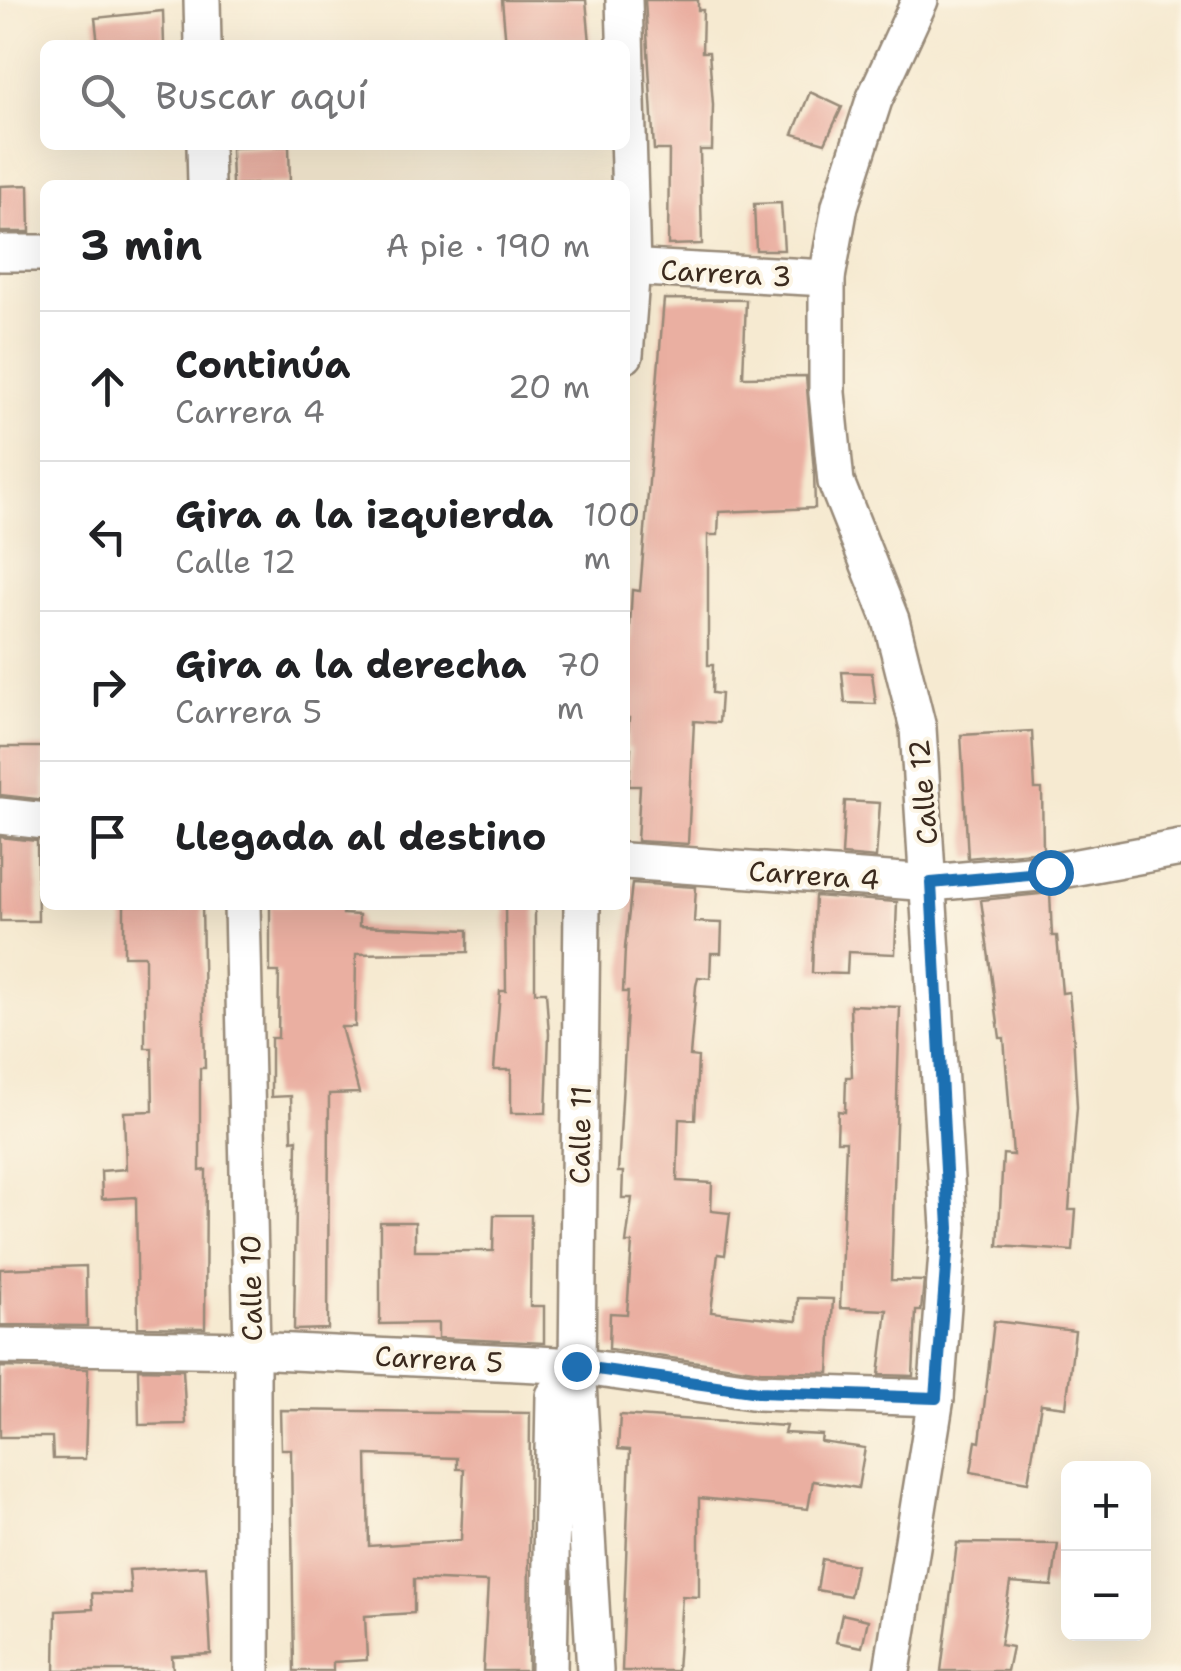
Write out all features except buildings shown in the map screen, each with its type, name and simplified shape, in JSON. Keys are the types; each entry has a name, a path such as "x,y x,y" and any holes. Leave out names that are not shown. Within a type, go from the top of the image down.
{"street":[{"path":"202,0 203,40"},
{"path":"624,0 625,40"},
{"name":"Calle 12","path":"892,1671 936,1398 949,1228 931,883 918,728 891,620 836,482 827,393 827,278 840,206 874,100 920,0"},
{"path":"205,150 206,180"},
{"path":"627,150 627,180"},
{"path":"0,253 40,253"},
{"name":"Carrera 3","path":"630,267 827,278"},
{"path":"0,816 40,820"},
{"name":"Carrera 4","path":"630,862 931,883 1050,872 1181,848"},
{"name":"Calle 10","path":"242,910 252,1350 252,1671"},
{"name":"Calle 11","path":"582,910 576,1366 595,1671"},
{"name":"Carrera 5","path":"0,1346 252,1350 576,1366 758,1392 936,1398"},
{"name":"Calle 11","path":"550,1671 554,1396 576,1366"}],"route":[{"path":"576,1366 758,1392 936,1398 949,1228 931,883 1050,872"}]}
